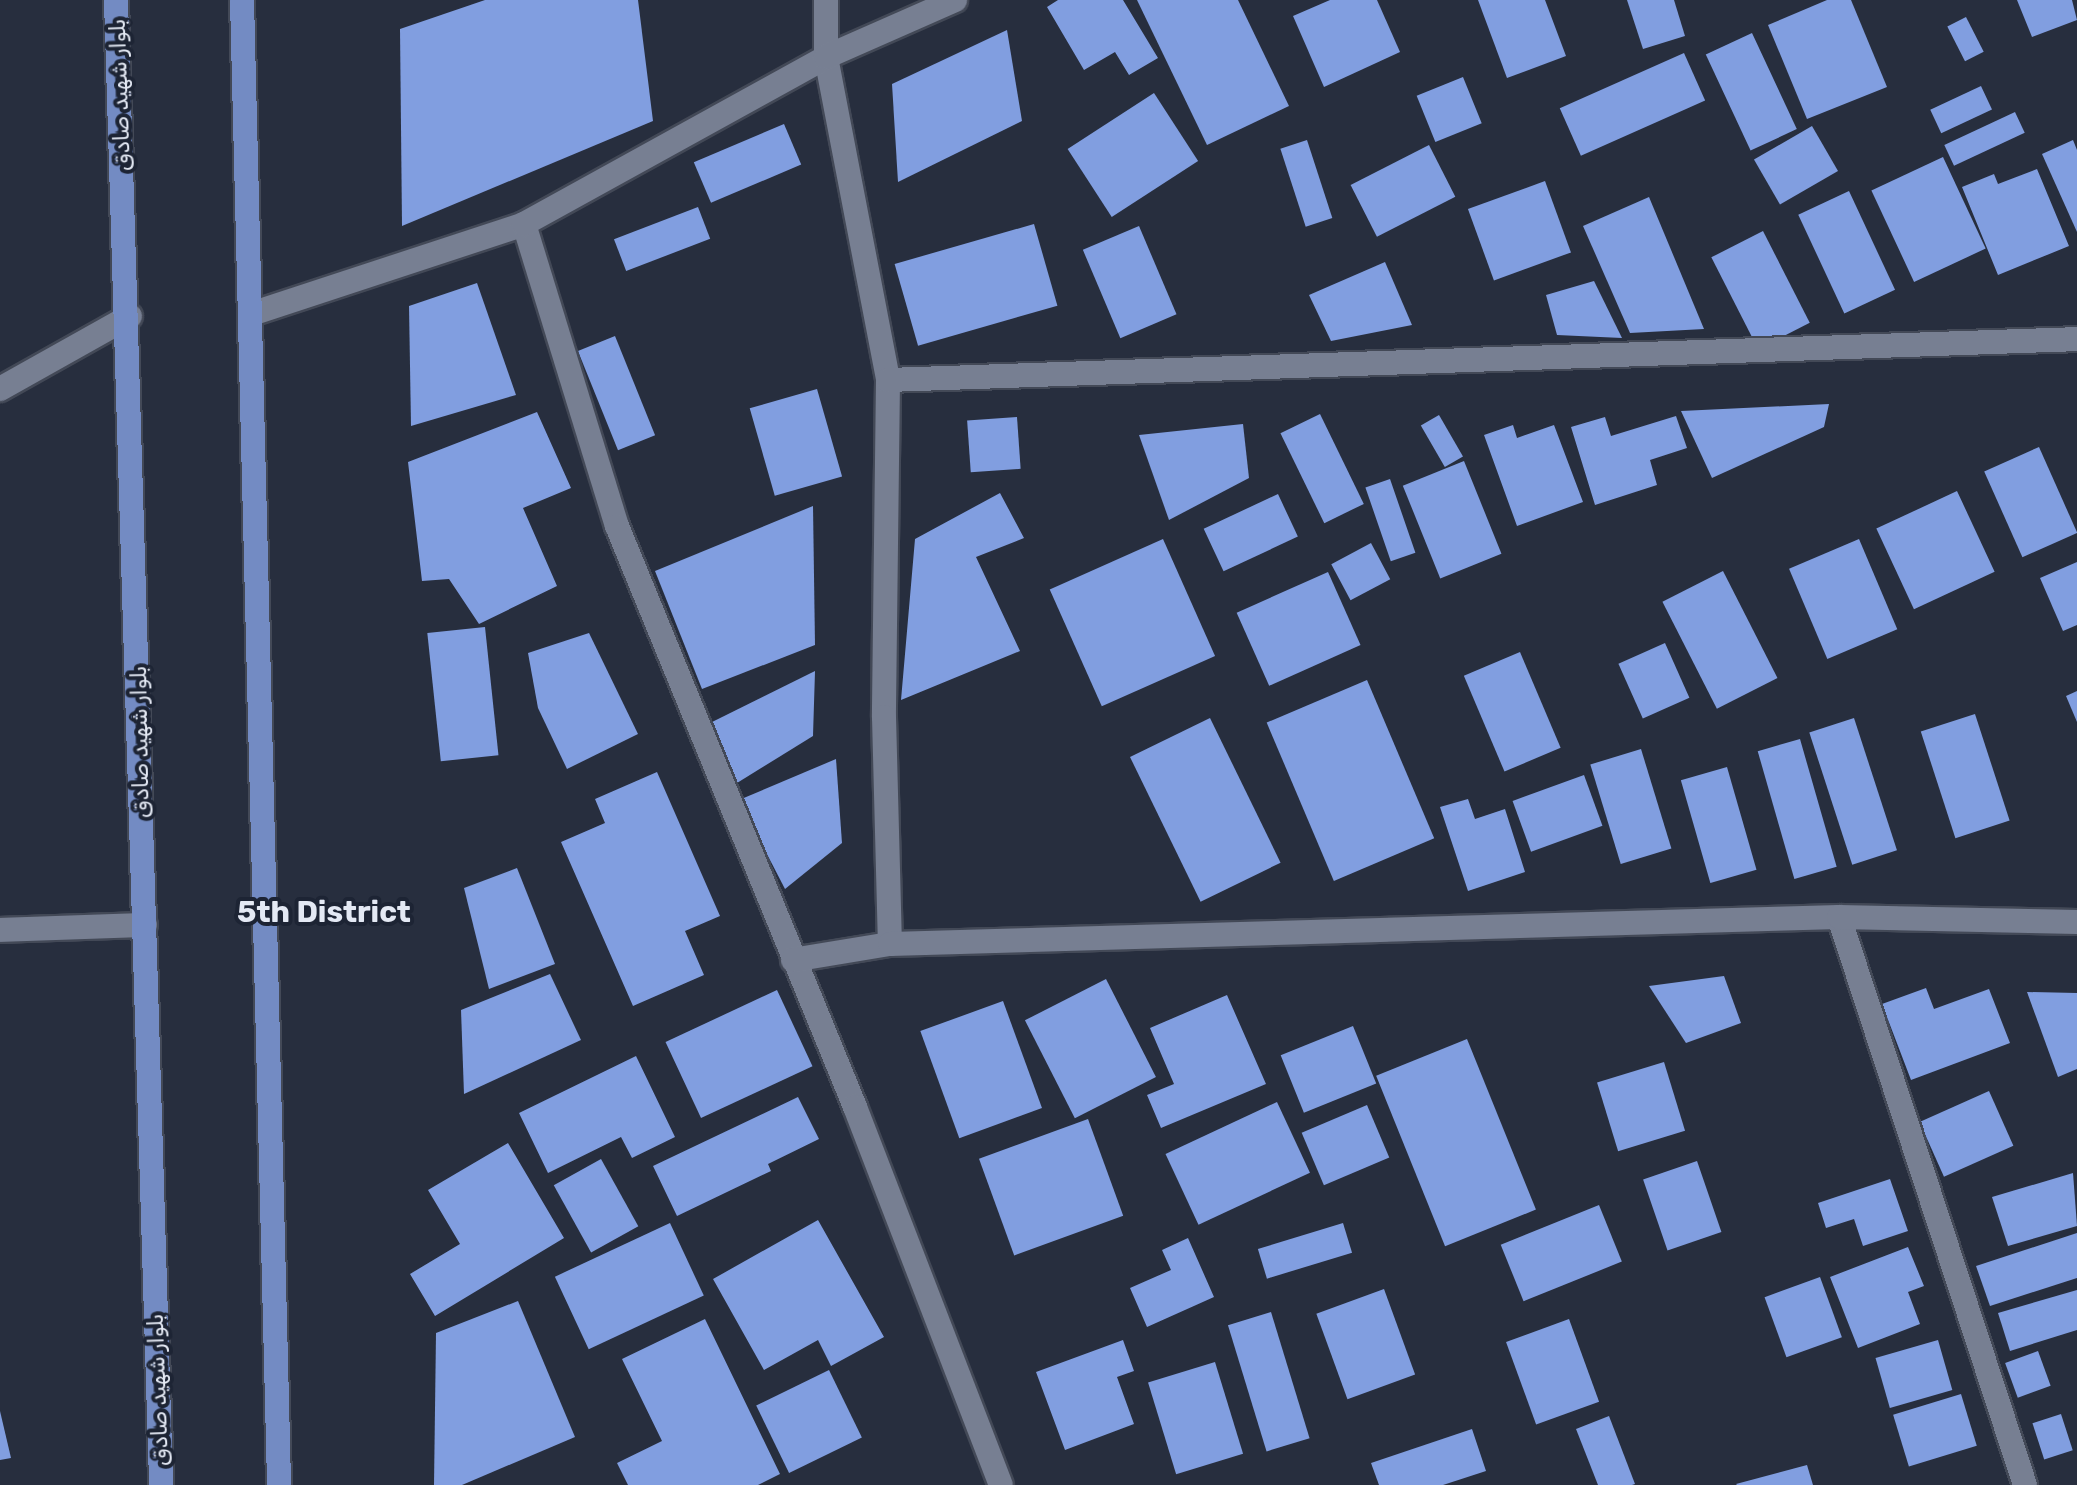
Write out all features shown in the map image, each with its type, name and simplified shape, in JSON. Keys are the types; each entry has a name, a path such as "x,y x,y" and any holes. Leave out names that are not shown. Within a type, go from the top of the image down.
{"main road":[{"name":"بلوار شهید صادق","path":"116,0 130,316 161,1485"},
{"path":"242,0 279,1485"}],"street":[{"path":"826,0 826,57 888,380 884,717 890,944"},
{"path":"251,314 524,224 826,57 955,0"},
{"path":"524,224 617,526 1001,1485"},
{"path":"0,389 130,316"},
{"path":"888,380 2077,339"},
{"path":"793,960 890,944 1839,917 2077,922"},
{"path":"1839,917 2025,1485"},
{"path":"0,930 145,925"}],"building":[{"path":"485,0 638,0 653,121 402,226 400,29"},
{"path":"1058,0 1123,0 1158,58 1129,75 1115,52 1084,70 1047,7"},
{"path":"1137,0 1238,0 1289,106 1207,145"},
{"path":"1330,0 1377,0 1400,52 1324,87 1293,16"},
{"path":"1478,0 1545,0 1566,56 1507,78"},
{"path":"1627,0 1674,0 1685,36 1643,49"},
{"path":"1827,0 1851,0 1887,87 1807,119 1768,25"},
{"path":"2017,0 2072,0 2077,20 2032,37"},
{"path":"1966,17 1984,52 1965,61 1947,27"},
{"path":"1007,30 1022,121 898,182 892,84"},
{"path":"1752,33 1797,129 1751,151 1706,55"},
{"path":"1684,53 1705,101 1581,156 1560,108"},
{"path":"1463,77 1482,123 1435,142 1417,96"},
{"path":"1981,86 1992,110 1941,133 1930,110"},
{"path":"1154,93 1198,161 1112,217 1068,149"},
{"path":"2015,112 2025,133 1954,166 1944,145"},
{"path":"784,124 801,165 711,203 694,162"},
{"path":"1812,126 1838,171 1780,205 1754,160"},
{"path":"1307,140 1332,218 1306,227 1280,149"},
{"path":"2073,140 2077,150 2077,232 2042,154"},
{"path":"1429,145 1455,197 1377,237 1351,185"},
{"path":"1943,157 1986,249 1914,282 1871,190"},
{"path":"2037,169 2069,246 1998,275 1962,187 1994,174 1998,184"},
{"path":"1545,181 1571,252 1494,280 1468,209"},
{"path":"1849,191 1895,290 1844,313 1798,215"},
{"path":"1649,197 1704,329 1630,333 1583,226"},
{"path":"698,207 710,239 626,271 614,239"},
{"path":"1034,224 1057,306 918,346 895,264"},
{"path":"1139,226 1177,314 1120,338 1083,250"},
{"path":"1763,231 1810,323 1758,349 1711,257"},
{"path":"1385,262 1412,325 1331,341 1309,295"},
{"path":"1594,281 1622,338 1557,335 1546,295"},
{"path":"477,283 516,395 411,426 409,306"},
{"path":"615,336 655,435 618,450 578,351"},
{"path":"817,389 842,476 775,496 750,408"},
{"path":"1829,404 1824,427 1712,478 1681,411"},
{"path":"537,412 571,488 523,508 557,586 479,624 449,579 422,581 408,462"},
{"path":"1320,414 1364,504 1324,523 1280,433"},
{"path":"1439,415 1463,457 1445,467 1421,426"},
{"path":"1676,416 1687,448 1650,460 1657,485 1595,505 1571,427 1605,417 1611,436"},
{"path":"1017,417 1021,469 971,472 967,420"},
{"path":"1243,424 1249,478 1169,520 1139,435"},
{"path":"1513,425 1517,438 1554,425 1583,502 1517,526 1484,435"},
{"path":"2039,447 2077,533 2022,557 1984,471"},
{"path":"1464,461 1501,554 1440,578 1403,486"},
{"path":"1390,479 1415,553 1391,561 1365,487"},
{"path":"1957,491 1995,572 1914,609 1876,529"},
{"path":"1000,493 1024,538 976,557 1020,651 901,700 915,539"},
{"path":"1278,494 1298,537 1224,571 1204,529"},
{"path":"813,506 815,645 702,689 655,571"},
{"path":"1163,539 1215,656 1102,706 1050,589"},
{"path":"1859,539 1897,629 1827,659 1789,569"},
{"path":"1371,543 1390,579 1351,600 1331,564"},
{"path":"2077,562 2077,625 2063,631 2040,578"},
{"path":"1723,571 1777,678 1717,709 1662,602"},
{"path":"1328,572 1361,645 1269,686 1237,613"},
{"path":"485,627 498,755 441,761 427,633"},
{"path":"589,633 638,734 567,769 538,708 528,653"},
{"path":"1665,643 1689,698 1643,719 1618,664"},
{"path":"1520,652 1561,748 1504,772 1464,676"},
{"path":"815,671 813,736 737,783 706,725"},
{"path":"1367,680 1434,838 1334,881 1267,723"},
{"path":"2077,691 2077,722 2066,696"},
{"path":"1975,714 2010,821 1955,838 1921,732"},
{"path":"1210,718 1281,863 1201,902 1130,757"},
{"path":"1854,718 1897,850 1852,865 1809,733"},
{"path":"1800,739 1837,867 1794,879 1758,751"},
{"path":"1641,749 1671,848 1621,864 1590,764"},
{"path":"836,759 842,843 785,889 739,800"},
{"path":"1727,767 1756,870 1710,883 1681,780"},
{"path":"657,772 720,916 685,931 704,975 633,1006 561,842 605,823 595,799"},
{"path":"1584,775 1602,826 1531,852 1513,801"},
{"path":"1468,799 1475,819 1505,809 1525,872 1468,891 1440,807"},
{"path":"517,868 555,964 489,989 464,888"},
{"path":"550,974 581,1040 464,1094 461,1010"},
{"path":"1724,976 1741,1023 1686,1043 1649,986"},
{"path":"1106,979 1156,1077 1075,1118 1025,1020"},
{"path":"1926,988 1934,1009 1989,989 2010,1043 1911,1080 1882,1004"},
{"path":"777,990 812,1066 701,1118 666,1042"},
{"path":"2027,992 2077,993 2077,1069 2058,1077"},
{"path":"1227,995 1266,1084 1161,1128 1147,1095 1174,1084 1150,1028"},
{"path":"1003,1001 1042,1108 959,1138 920,1031"},
{"path":"1353,1026 1376,1083 1304,1113 1281,1055"},
{"path":"1467,1039 1536,1210 1445,1246 1376,1076"},
{"path":"636,1056 675,1137 632,1158 621,1137 548,1173 519,1113"},
{"path":"1664,1062 1685,1131 1618,1151 1597,1082"},
{"path":"1989,1091 2013,1146 1944,1177 1920,1122"},
{"path":"798,1097 819,1139 768,1164 771,1171 677,1216 653,1166"},
{"path":"1277,1102 1310,1173 1198,1225 1166,1154"},
{"path":"1367,1105 1389,1157 1324,1185 1302,1133"},
{"path":"1088,1119 1123,1216 1014,1255 979,1159"},
{"path":"508,1143 564,1238 435,1316 410,1274 460,1244 428,1190"},
{"path":"601,1159 638,1226 591,1253 554,1185"},
{"path":"1697,1161 1721,1232 1668,1250 1643,1180"},
{"path":"2073,1173 2077,1226 2008,1246 1992,1197"},
{"path":"1890,1179 1908,1231 1863,1246 1854,1219 1826,1228 1818,1203"},
{"path":"1599,1205 1622,1262 1524,1301 1501,1245"},
{"path":"818,1220 884,1337 831,1366 818,1340 764,1370 713,1279"},
{"path":"670,1223 704,1296 589,1349 555,1277"},
{"path":"1343,1223 1352,1253 1267,1279 1258,1249"},
{"path":"2077,1233 2077,1278 1990,1306 1976,1266"},
{"path":"1188,1238 1214,1297 1147,1327 1130,1288 1171,1270 1162,1250"},
{"path":"1908,1247 1924,1286 1908,1292 1920,1324 1858,1348 1830,1277"},
{"path":"1820,1277 1842,1337 1786,1357 1765,1297"},
{"path":"1384,1289 1415,1375 1347,1399 1316,1314"},
{"path":"2077,1290 2077,1330 2010,1351 1998,1313"},
{"path":"518,1301 575,1437 462,1485 434,1485 436,1333"},
{"path":"1271,1312 1310,1438 1267,1451 1228,1325"},
{"path":"705,1319 780,1474 758,1485 628,1485 617,1463 662,1441 622,1359"},
{"path":"1569,1319 1599,1402 1536,1425 1506,1342"},
{"path":"1123,1340 1134,1371 1117,1377 1134,1424 1065,1450 1036,1372"},
{"path":"1938,1340 1952,1390 1890,1408 1876,1358"},
{"path":"2038,1351 2051,1386 2018,1398 2005,1363"},
{"path":"1215,1362 1243,1454 1176,1474 1148,1382"},
{"path":"829,1370 862,1437 789,1473 756,1406"},
{"path":"1961,1394 1977,1446 1909,1466 1893,1415"},
{"path":"0,1411 11,1458 0,1460"},
{"path":"2061,1414 2073,1450 2044,1459 2032,1423"},
{"path":"1609,1416 1635,1484 1598,1485 1576,1429"},
{"path":"1472,1429 1486,1471 1443,1485 1379,1485 1371,1463"},
{"path":"1807,1465 1813,1485 1736,1484"}],"district":[{"name":"5th District","path":"324,912"}]}
